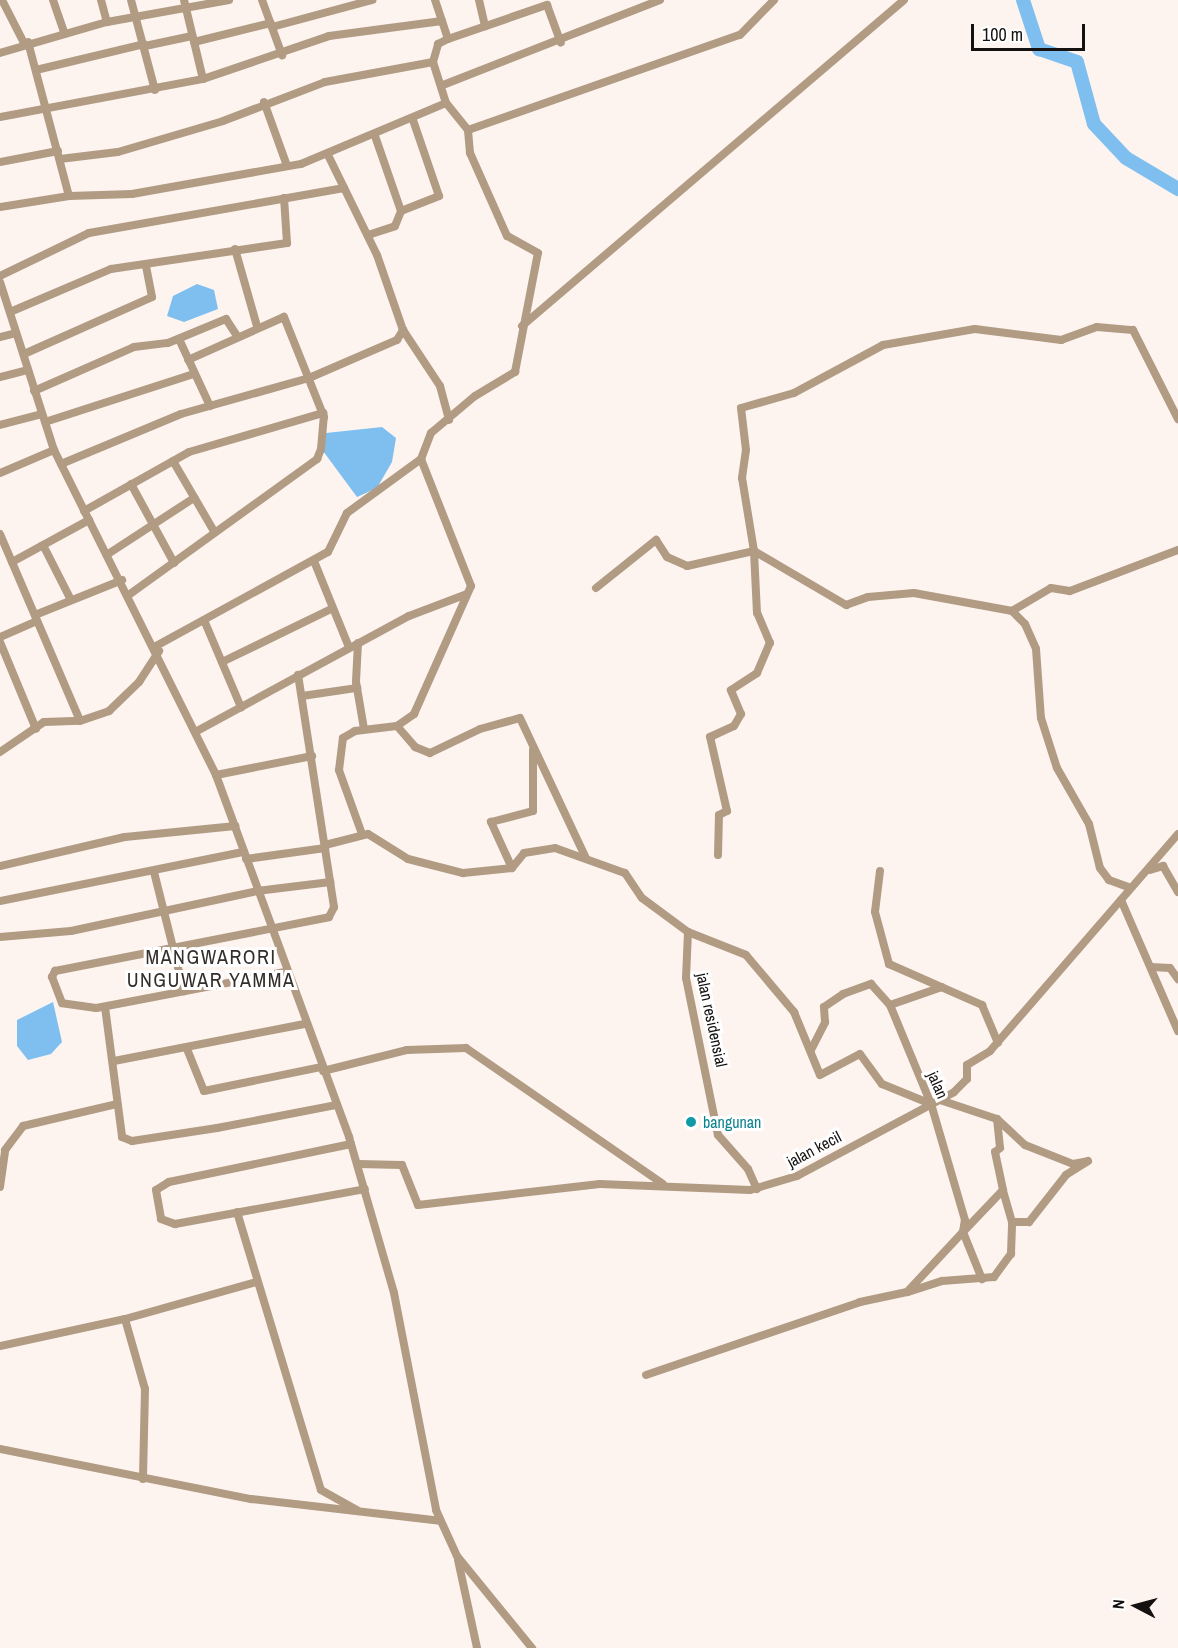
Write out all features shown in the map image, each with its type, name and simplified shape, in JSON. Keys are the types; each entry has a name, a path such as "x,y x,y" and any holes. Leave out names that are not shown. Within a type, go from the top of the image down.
{"street":[{"path":"2,0 26,43 36,69 69,196"},
{"path":"53,0 64,32"},
{"path":"101,0 107,22"},
{"path":"131,0 155,90"},
{"path":"184,0 203,79"},
{"path":"0,53 26,43 107,22 187,10 229,0"},
{"path":"262,0 282,55"},
{"path":"36,69 144,45 271,25 372,0"},
{"path":"435,0 448,39"},
{"path":"479,0 485,26"},
{"path":"443,85 561,43 660,0"},
{"path":"468,130 740,35 774,0"},
{"path":"522,326 904,0"},
{"path":"0,752 49,721 80,721 120,702 158,648 204,620 314,561 335,542 347,513 422,459 431,433 475,396 511,380 538,253 507,236 470,153 468,130 446,103 443,85 433,62 438,44 448,39 547,5 561,43"},
{"path":"0,117 155,90 203,79 282,55 329,36 442,21"},
{"path":"0,162 59,155 118,152 223,121 264,102 325,82 433,62"},
{"path":"264,102 287,166"},
{"path":"0,207 69,196 132,194 287,166 328,155 413,120 446,103"},
{"path":"401,211 439,196 413,120"},
{"path":"368,235 395,226 401,211 375,136"},
{"path":"328,155 368,235 403,330 440,386 449,420"},
{"path":"0,276 89,233 344,188"},
{"path":"10,312 93,275 235,249 287,243 284,198"},
{"path":"235,249 257,326"},
{"path":"24,354 152,297 146,265"},
{"path":"0,282 2,296 10,312 54,450 84,511 158,648 216,775 304,1024 351,1144 394,1293 425,1470 440,1521 457,1556 532,1648"},
{"path":"130,594 317,459 323,413 284,317 257,326 188,360"},
{"path":"34,391 134,347 179,339 226,319 237,336"},
{"path":"718,855 718,815 728,811 710,737 734,726 741,714 731,690 758,673 770,643 757,613 754,551 742,478 746,450 741,408 794,393 883,345 975,329 1061,340 1097,327 1132,330 1178,419"},
{"path":"61,464 120,436 210,406 309,378 397,340 403,330"},
{"path":"0,337 16,333"},
{"path":"179,339 210,406"},
{"path":"0,377 28,370"},
{"path":"0,425 44,418 194,374"},
{"path":"84,511 172,460 214,442 323,413"},
{"path":"0,473 54,450"},
{"path":"362,834 339,770 339,752 343,738 364,729 398,726 418,709 468,593 469,578 422,459"},
{"path":"172,460 215,533"},
{"path":"131,484 174,563"},
{"path":"108,554 194,498"},
{"path":"12,562 89,520"},
{"path":"0,534 80,721"},
{"path":"596,588 656,540 668,557 687,566 754,551 846,605 914,593 1012,611 1025,624 1036,649 1041,718 1057,768 1089,824 1100,868 1109,880 1131,888"},
{"path":"43,545 70,598"},
{"path":"1012,611 1051,588 1070,591 1178,550"},
{"path":"314,561 349,647"},
{"path":"36,729 0,639 70,598 122,580"},
{"path":"197,731 349,647 468,593"},
{"path":"222,662 333,608"},
{"path":"204,620 241,707"},
{"path":"358,643 357,688 364,729"},
{"path":"285,972 105,1007 62,1003 53,974 329,917 334,907 298,675"},
{"path":"302,696 357,688"},
{"path":"398,726 415,747 430,753 480,729 520,718 585,856"},
{"path":"512,868 491,822 533,810 533,747"},
{"path":"216,775 312,756"},
{"path":"0,866 125,837 235,826"},
{"path":"0,901 245,856 325,846 362,834 434,868 464,873 512,868 524,853 555,848 585,856 625,873 642,898 688,932 746,955 783,995 811,1050 820,1075 860,1054 882,1084 931,1104"},
{"name":"jalan kecil","path":"358,1164 402,1165 418,1205 546,1187 664,1185 757,1189 797,1176 940,1100 967,1079 967,1065 998,1043 1120,900 1150,870 1152,859 1178,834"},
{"path":"1150,870 1163,866 1178,892"},
{"path":"880,871 875,912 883,956 889,964 982,1005 998,1043"},
{"path":"154,872 172,951 184,991"},
{"path":"0,937 62,933 257,891 330,882"},
{"path":"1120,900 1178,1031"},
{"name":"jalan residensial","path":"688,932 686,978 707,1060 718,1135 748,1169 757,1189"},
{"path":"1151,967 1170,968 1178,979"},
{"path":"811,1050 825,1023 824,1007 843,994 871,984 890,1005 942,987"},
{"name":"jalan","path":"890,1005 931,1104 965,1220 963,1232 982,1279"},
{"path":"105,1007 114,1061 122,1137 132,1141 337,1105"},
{"path":"114,1061 187,1049 304,1024"},
{"path":"187,1049 204,1091 407,1050 466,1048 664,1185"},
{"name":"jalan","path":"940,1100 997,1119 1025,1145 1064,1161 1088,1161 1066,1175 1029,1222 1012,1222"},
{"path":"0,1187 5,1150 23,1126 117,1104"},
{"path":"646,1375 860,1302 907,1292 942,1281 994,1277 1011,1254 1012,1222 995,1152 1000,1148 997,1119"},
{"path":"351,1144 169,1182 156,1191 165,1223 365,1189"},
{"path":"907,1292 1003,1190"},
{"path":"237,1212 256,1282 321,1490 366,1514"},
{"path":"0,1346 125,1319 256,1282"},
{"path":"125,1319 145,1389 143,1479"},
{"path":"0,1449 143,1479 366,1514 440,1521"},
{"path":"457,1556 477,1648"}],"water":[{"path":"197,284 214,290 218,309 184,322 167,316 173,296"},
{"path":"382,427 396,438 392,462 377,488 357,497 323,451 326,433"},
{"path":"53,1002 62,1042 51,1054 28,1060 17,1046 17,1020"}],"waterway":[{"path":"1023,0 1039,49 1077,62 1094,124 1126,158 1178,189"}],"place":[{"name":"bangunan","path":"691,1122"}],"district":[{"name":"MANGWARORI UNGUWAR YAMMA","path":"211,968"}]}
